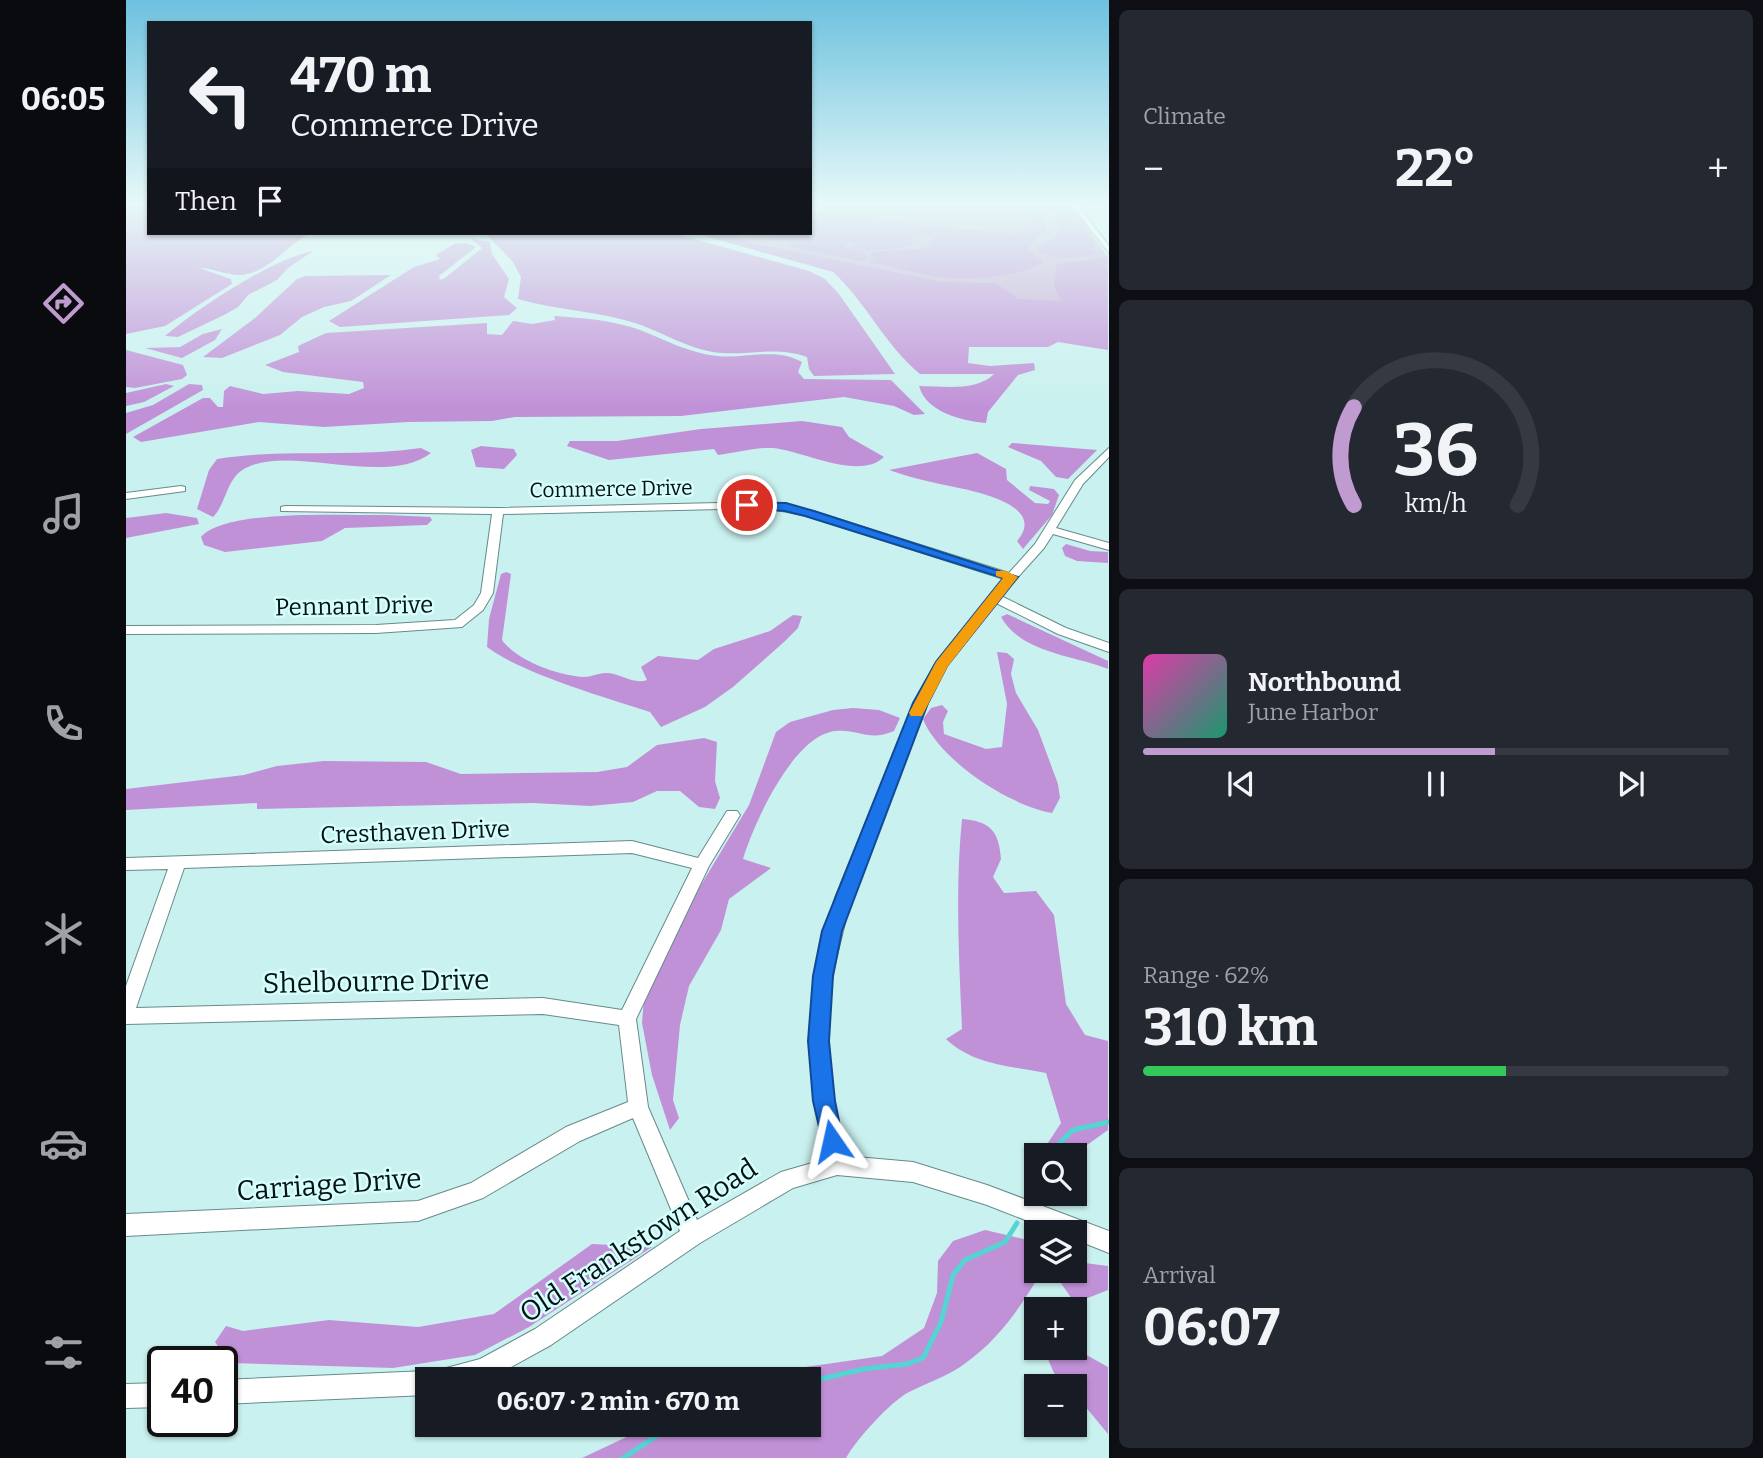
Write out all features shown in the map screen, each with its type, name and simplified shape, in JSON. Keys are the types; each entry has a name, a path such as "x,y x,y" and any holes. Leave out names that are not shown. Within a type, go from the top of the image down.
{"street":[{"path":"837,1165 824,1101 818,1041 823,976 832,931 920,703 941,665 1050,530 1079,482 1108,451"},
{"path":"126,496 181,489"},
{"name":"Commerce Drive","path":"285,509 498,511 786,507 1012,577"},
{"name":"Pennant Drive","path":"126,630 376,629 458,624 479,607 487,593 498,511"},
{"path":"1050,530 1108,547"},
{"path":"994,597 1062,631 1108,648"},
{"path":"692,1235 638,1107 627,1019 702,865 732,815"},
{"name":"Cresthaven Drive","path":"126,864 632,847 702,865"},
{"path":"126,1014 178,863"},
{"name":"Shelbourne Drive","path":"126,1014 543,1006 627,1019"},
{"name":"Carriage Drive","path":"126,1225 418,1211 476,1191 573,1134 638,1107"},
{"name":"Old Frankstown Road","path":"488,1367 543,1337 692,1235 788,1179 837,1165 912,1172 987,1195 1108,1242"},
{"path":"238,1391 415,1383"},
{"path":"126,1396 147,1395"}],"shaded area":[{"path":"126,272 211,272 231,279 232,284 165,326 126,334"},
{"path":"221,272 253,272 247,274"},
{"path":"284,272 277,280 248,295 238,307 226,314 178,337 165,336 196,312 257,274"},
{"path":"406,272 444,272 439,276 440,280 452,272 504,272 509,279 504,297 517,308 509,315 340,327 329,321"},
{"path":"518,272 811,272 825,279 839,294 895,374 814,376 809,369 807,357 796,354 775,351 711,352 621,319 518,299 521,277"},
{"path":"833,272 893,272 942,282 996,283 1018,299 1061,301 1054,285 1056,272 1107,272 1108,350 1058,342 1048,347 969,347 968,363 990,366 1034,363 1035,370 1018,375 988,412 986,423 966,420 937,409 923,395 919,386 969,386 987,380 994,374 920,374 896,350"},
{"path":"852,272 1108,272 1108,341"},
{"path":"914,272 1018,272 978,278"},
{"path":"391,275 351,301 324,307 302,317 280,335 222,358 203,357 255,318 297,279 305,276"},
{"path":"554,316 619,324 687,349 717,356 781,355 802,362 798,372 804,379 891,380 925,414 914,415 894,406 844,397 681,416 515,417 492,421 324,427 259,422 141,442 133,437 203,398 210,398 218,407 223,407 224,391 230,386 263,394 298,391 349,394 364,388 363,382 283,372 265,365 299,352 298,346 326,333 487,323 487,334 502,335 513,321 532,324 555,320"},
{"path":"222,329 215,340 182,358 145,348 180,347 203,334"},
{"path":"126,350 183,365 187,375 182,379 135,388 126,387"},
{"path":"166,384 174,386 144,402 126,406 126,393"},
{"path":"189,384 202,385 203,390 126,434 126,413 153,405"},
{"path":"802,421 842,427 849,437 884,457 873,464 846,465 786,450 766,448 718,455 714,449 609,460 567,446 570,441 617,441 701,429"},
{"path":"1012,443 1097,450 1068,479 1056,477 1041,461 1008,447"},
{"path":"481,446 514,449 517,455 504,469 476,467 471,450"},
{"path":"421,448 431,453 411,463 387,467 282,461 259,463 236,476 213,517 197,509 209,470 217,459 268,454"},
{"path":"977,453 1006,469 1007,480 1035,503 1048,504 1050,501 1029,490 1030,486 1054,489 1059,495 1052,515 1023,549 1017,541 1024,527 1022,515 1011,506 978,492 920,480 889,470"},
{"path":"166,513 197,518 199,524 126,538 126,518"},
{"path":"289,516 430,517 432,520 427,525 345,528 322,541 225,552 204,545 201,537 215,528 235,521"},
{"path":"1066,544 1090,551 1108,552 1108,563 1077,561 1065,556 1062,548"},
{"path":"501,574 511,574 502,640 528,661 574,676 587,677 606,673 637,681 647,680 641,667 658,656 698,660 714,649 770,631 793,615 802,616 798,628 733,687 705,707 661,727 650,712 542,675 502,657 487,647 489,619"},
{"path":"1007,614 1108,661 1108,669 1034,646 1010,629 1001,617"},
{"path":"997,652 1007,653 1014,659 1011,674 1016,693 1038,730 1058,784 1060,798 1052,813 1016,801 978,779 944,750 931,735 923,719 931,708 942,705 948,711 943,722 944,734 986,749 1002,747 1007,704"},
{"path":"833,710 879,710 900,718 894,731 885,734 836,731 820,736 805,747 791,763 766,803 743,859 771,868 729,899 721,930 689,986 680,1025 673,1100 679,1118 670,1130 652,1075 642,1023 644,999 689,905 749,805 776,732 790,722"},
{"path":"704,738 717,742 715,781 720,798 715,809 699,807 680,791 657,791 633,802 590,806 533,803 257,809 257,803 126,810 126,789 244,775 277,766 324,761 426,762 461,774 597,772 627,767 657,745"},
{"path":"962,819 980,822 991,829 998,841 1001,859 993,877 1004,893 1036,891 1054,915 1066,1004 1085,1035 1108,1041 1108,1130 1087,1145 1048,1143 1061,1123 1046,1073 980,1059 957,1048 946,1039 962,1029 958,898"},
{"path":"985,1230 1024,1239 1024,1283 1035,1283 1009,1320 979,1353 953,1371 909,1392 893,1404 858,1441 846,1458 582,1458 627,1437 821,1437 821,1367 805,1367 882,1356 924,1328 937,1293 938,1261 953,1241"},
{"path":"592,1244 652,1247 529,1327 475,1355 393,1368 238,1363 238,1346 218,1346 215,1342 226,1326 243,1331 329,1320 418,1327 494,1314"},
{"path":"1087,1263 1108,1266 1108,1290 1087,1298 1071,1297 1061,1283 1087,1283"},
{"path":"1087,1355 1108,1367 1108,1434 1087,1409 1087,1374 1054,1373 1048,1360 1087,1360"}],"waterway":[{"path":"1059,1143 1073,1130 1109,1122"},
{"path":"821,1379 864,1369 907,1364 923,1358 941,1322 953,1275 965,1260 1005,1242 1017,1223"},
{"path":"623,1458 655,1437"}],"slow traffic":[{"path":"917,713 941,665 1012,577 1001,573"}],"route":[{"path":"747,505 786,507 809,513 1012,577 941,665 920,703 832,931 823,976 818,1041 824,1101 832,1141"}]}
